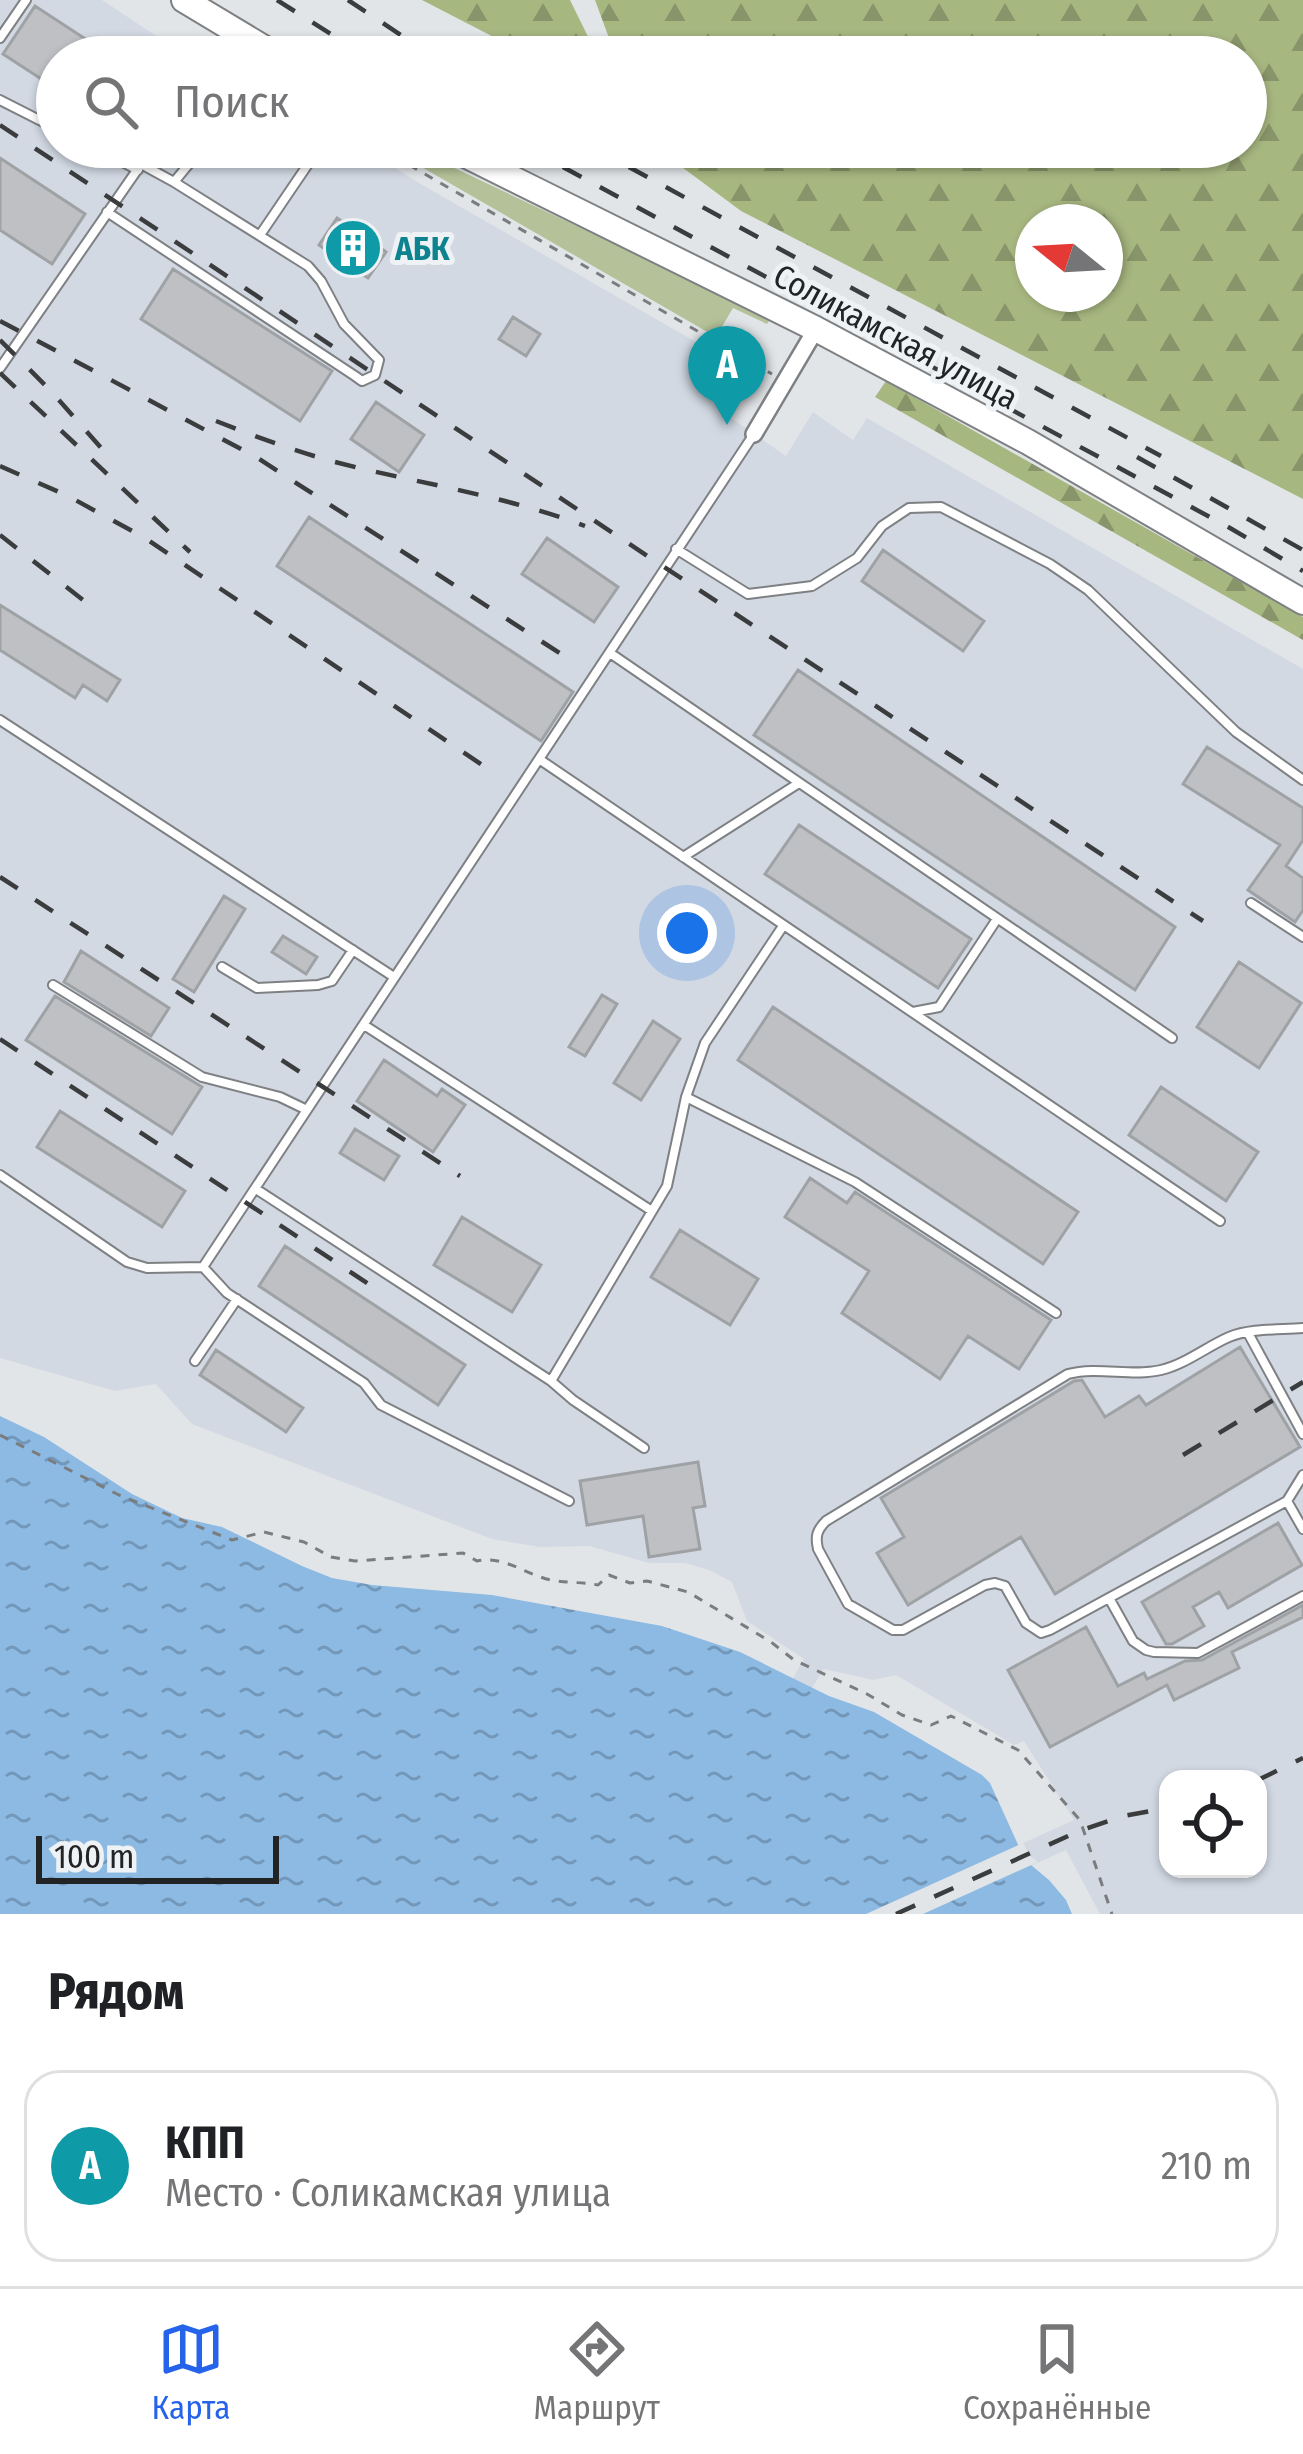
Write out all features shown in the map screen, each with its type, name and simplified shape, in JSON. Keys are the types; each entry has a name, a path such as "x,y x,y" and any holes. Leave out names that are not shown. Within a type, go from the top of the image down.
{"main road":[{"path":"184,0 244,36"},
{"name":"Соликамская улица","path":"491,168 816,329 1028,442 1303,602"}],"street":[{"path":"754,434 816,329"}],"lane":[{"path":"0,38 26,0"},
{"path":"0,100 36,118"},
{"path":"0,368 139,168"},
{"path":"107,212 362,381 375,374 379,360 344,324 315,272 174,182 142,168"},
{"path":"174,182 186,168"},
{"path":"260,236 306,168"},
{"path":"203,1267 754,434"},
{"path":"676,549 748,594 812,586 857,558 882,526 908,508 941,507 1050,564 1088,590 1236,732 1303,780"},
{"path":"610,652 1172,1039"},
{"path":"0,720 394,977"},
{"path":"539,759 1220,1221"},
{"path":"683,857 799,783"},
{"path":"1251,903 1303,937"},
{"path":"912,1012 939,1007 997,919"},
{"path":"551,1381 667,1186 686,1097 705,1043 783,926"},
{"path":"222,967 257,988 325,984 353,950"},
{"path":"53,985 188,1070 217,1083 290,1100 307,1110"},
{"path":"364,1025 652,1210"},
{"path":"686,1097 855,1182 1056,1313"},
{"path":"0,1175 128,1262 147,1268 203,1267 237,1299 364,1383 382,1405 569,1501"},
{"path":"256,1189 551,1381 644,1448"},
{"path":"196,1361 237,1299"},
{"path":"1303,1328 1225,1339 1162,1370 1068,1374 826,1521 815,1539 848,1604 893,1630 903,1630 995,1583 1005,1586 1027,1623 1041,1633 1287,1501 1303,1475"},
{"path":"1248,1333 1303,1435"},
{"path":"1287,1501 1303,1529"},
{"path":"1109,1598 1139,1647 1198,1653 1303,1596"}],"path":[{"path":"414,168 785,382"},
{"path":"0,1435 119,1495 232,1540 264,1532 277,1534 331,1557 355,1561 463,1553 477,1562 492,1558 556,1581 598,1585 609,1575 688,1592 794,1660 902,1715 931,1725 951,1716 1018,1750 1079,1820 1112,1914"}],"shaded area":[{"path":"0,0 102,0 156,36 36,36 36,168 395,168 743,369 718,409 786,456 813,412 853,440 867,418 1303,669 1303,1914 1100,1914 1066,1850 923,1914 866,1914 1074,1820 1024,1741 1014,1745 896,1675 873,1680 824,1669 803,1702 785,1692 804,1659 747,1621 732,1582 709,1570 685,1563 649,1563 589,1546 540,1547 492,1539 192,1424 156,1384 115,1391 0,1358"}],"green space":[{"path":"422,0 570,0 588,36 491,36"},
{"path":"595,0 1303,0 1303,499 741,211 683,168 1267,168 1267,36 608,36"},
{"path":"423,168 454,168 771,318 767,324 733,308 716,337"},
{"path":"886,381 1303,617 1303,640 875,397"}],"water":[{"path":"0,1416 44,1437 132,1494 182,1518 222,1527 332,1578 492,1595 662,1626 740,1652 829,1696 874,1712 990,1783 1025,1860 1049,1880 1072,1914 0,1914"}],"pier":[{"path":"1023,1843 1038,1862 923,1914 866,1914"}],"building":[{"path":"35,6 81,36 36,36 36,76 3,54"},
{"path":"0,158 85,214 52,264 0,230"},
{"name":"АБК","path":"337,218 386,252 368,278 319,245"},
{"path":"173,269 332,371 300,421 141,319"},
{"path":"513,317 540,334 526,356 499,339"},
{"path":"376,402 424,435 399,472 351,439"},
{"path":"309,517 573,692 541,741 277,566"},
{"path":"547,538 618,587 594,622 522,574"},
{"path":"883,550 984,621 963,651 862,581"},
{"path":"0,605 120,680 107,701 83,685 75,698 0,650"},
{"path":"798,670 1175,927 1135,990 754,735"},
{"path":"1207,747 1303,808 1303,840 1286,866 1303,878 1303,910 1295,922 1248,890 1280,845 1183,784"},
{"path":"799,825 971,939 938,988 765,874"},
{"path":"224,896 245,909 194,992 173,979"},
{"path":"283,936 317,957 306,974 272,952"},
{"path":"81,951 169,1008 151,1036 64,982"},
{"path":"1239,962 1301,1003 1259,1068 1197,1027"},
{"path":"602,995 617,1004 585,1056 569,1047"},
{"path":"55,996 202,1087 172,1134 26,1040"},
{"path":"773,1007 1078,1212 1043,1264 738,1060"},
{"path":"653,1021 680,1039 641,1100 614,1083"},
{"path":"384,1060 437,1096 442,1089 465,1105 433,1152 357,1101"},
{"path":"1161,1087 1258,1152 1226,1201 1129,1135"},
{"path":"60,1111 185,1191 162,1227 37,1147"},
{"path":"355,1129 399,1156 384,1180 340,1153"},
{"path":"810,1178 847,1203 855,1192 1051,1320 1019,1369 968,1336 940,1379 842,1313 869,1271 785,1217"},
{"path":"462,1217 541,1265 512,1312 434,1265"},
{"path":"680,1230 758,1279 730,1325 651,1277"},
{"path":"285,1246 465,1365 438,1405 259,1286"},
{"path":"1240,1347 1300,1447 1055,1594 1021,1537 908,1605 877,1553 904,1537 881,1498 1074,1381 1082,1380 1105,1417 1139,1396 1146,1405"},
{"path":"216,1350 303,1408 286,1432 200,1375"},
{"path":"698,1462 705,1506 693,1508 700,1549 649,1557 643,1516 587,1525 580,1481"},
{"path":"1278,1523 1302,1565 1228,1608 1219,1592 1193,1607 1204,1626 1166,1644 1142,1602"},
{"path":"1303,1605 1303,1617 1232,1652 1239,1668 1174,1700 1167,1685 1050,1747 1008,1670 1086,1627 1118,1686 1144,1673 1147,1679 1185,1661 1202,1660"}],"railway":[{"path":"277,0 334,36"},
{"path":"348,0 402,36"},
{"path":"0,125 36,149"},
{"path":"65,168 1203,921"},
{"path":"565,168 1303,571"},
{"path":"631,168 1161,456"},
{"path":"0,321 256,457 575,663"},
{"path":"0,340 111,459"},
{"path":"0,373 190,552"},
{"path":"216,421 331,461 491,498 585,526"},
{"path":"1137,457 1303,550"},
{"path":"0,466 145,538 497,775"},
{"path":"0,535 83,600"},
{"path":"0,877 460,1176"},
{"path":"0,1039 376,1289"},
{"path":"1183,1455 1303,1382"},
{"path":"1267,1776 1303,1758"},
{"path":"896,1914 1079,1831 1159,1810"}],"place":[{"name":"АБК","path":"353,248"},
{"name":"КПП","path":"727,425"}]}
